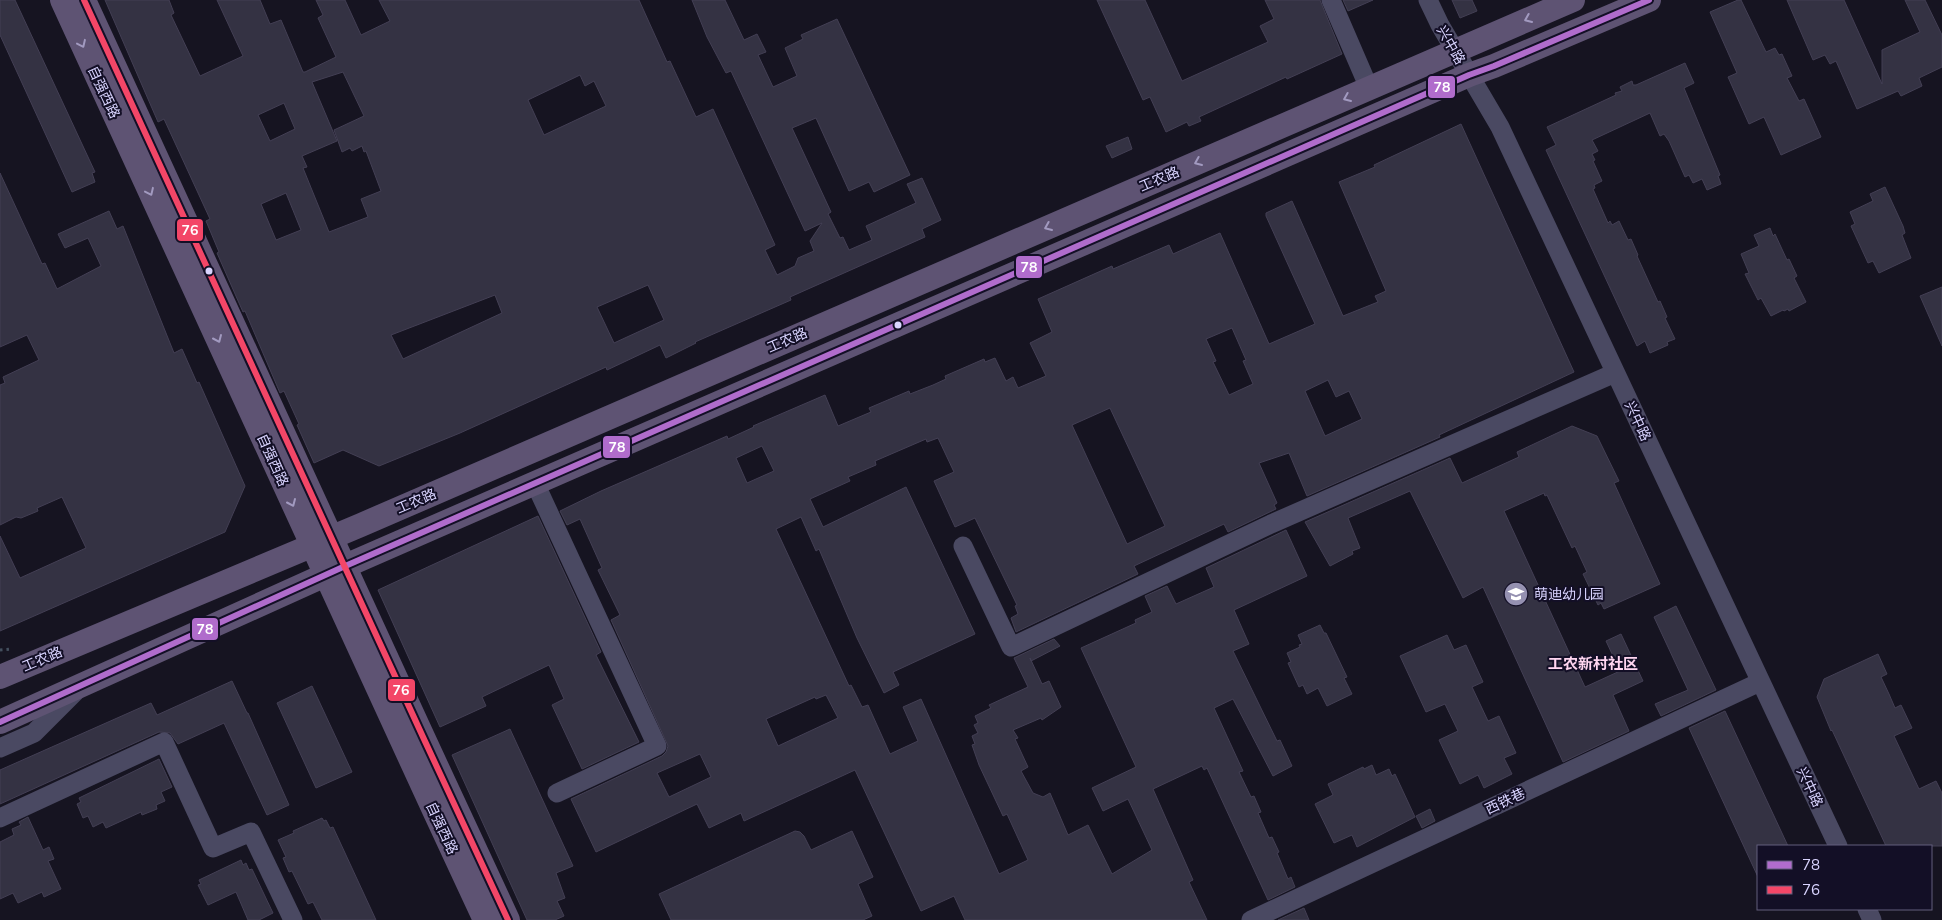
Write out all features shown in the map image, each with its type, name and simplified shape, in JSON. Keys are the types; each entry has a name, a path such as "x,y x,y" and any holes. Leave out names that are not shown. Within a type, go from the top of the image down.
{"main road":[{"name":"自强西路","path":"62,0 196,290 321,542"},
{"name":"自强西路","path":"84,0 485,920"},
{"name":"工农路","path":"0,677 321,542 1573,0"},
{"path":"0,722 535,483 1469,75 1649,0"},
{"name":"自强西路","path":"334,572 508,920"}],"street":[{"path":"1331,0 1369,88"},
{"name":"兴中路","path":"1428,0 1440,25 1500,127 1838,845"},
{"path":"963,546 1011,647 1271,524 1615,372"},
{"path":"535,483 657,746 557,793"},
{"name":"西铁巷","path":"1251,920 1760,682"},
{"path":"0,748 34,733 81,686"},
{"path":"0,818 164,742 213,848 251,832 293,920"}],"building":[{"path":"0,0 15,0 95,172 92,173 95,182 72,192 0,35"},
{"path":"105,0 169,0 174,13 171,15 200,76 243,56 217,0 260,0 270,24 281,20 303,72 305,72 336,57 318,18 323,15 316,0 345,0 361,35 390,21 379,0 639,0 667,62 670,61 696,117 713,109 775,245 765,250 777,275 795,266 798,258 814,251 810,241 822,223 805,231 731,71 726,73 707,37 692,0 725,0 744,40 757,34 766,52 758,55 773,87 797,76 785,48 803,39 801,35 837,19 910,175 874,192 869,182 849,191 816,118 792,128 831,212 828,214 840,238 843,237 849,250 872,240 866,226 916,203 907,184 922,178 941,220 922,229 925,237 790,297 791,300 695,342 666,358 660,345 607,370 606,367 460,433 379,466 343,450 314,463 284,391 280,393 245,311 243,312 217,253 219,252 206,221 210,219 164,119 158,122","holes":["343,72 364,116 334,130 342,152 350,148 352,151 362,146 364,152 366,151 381,191 361,199 368,217 329,232 303,168 307,167 302,156 337,141 312,82","580,75 585,86 594,81 606,106 544,135 528,100","284,103 295,129 270,141 258,115","286,193 301,230 276,240 261,204","648,285 664,320 614,343 597,307","495,295 502,313 403,359 391,335"]},
{"path":"1097,0 1145,0 1182,81 1268,42 1260,26 1274,19 1265,0 1320,0 1342,54 1287,79 1286,77 1199,117 1201,121 1189,126 1187,122 1166,132 1150,97 1143,100"},
{"path":"1343,0 1373,0 1348,11"},
{"path":"1452,0 1472,0 1477,11 1460,18"},
{"path":"1741,0 1766,52 1775,48 1779,55 1782,54 1792,76 1787,78 1799,101 1804,99 1821,137 1781,155 1764,117 1749,124 1728,77 1737,73 1710,12"},
{"path":"1787,0 1844,0 1882,84 1882,50 1920,32 1905,0 1925,0 1942,35 1942,67 1919,78 1922,86 1901,96 1898,91 1857,109 1836,61 1830,64 1825,55 1813,60"},
{"path":"1685,63 1694,83 1684,88 1720,175 1718,176 1721,184 1707,190 1702,179 1693,183 1689,175 1685,177 1669,141 1664,134 1660,136 1650,113 1592,140 1598,151 1592,154 1595,160 1593,161 1602,181 1594,185 1595,188 1593,189 1608,223 1610,221 1612,225 1619,221 1628,240 1631,239 1658,302 1660,301 1667,317 1665,318 1675,339 1667,342 1668,345 1650,353 1645,341 1637,346 1546,150 1556,145 1547,127 1616,95 1615,93 1622,91 1620,87 1632,81 1633,85 1636,85"},
{"path":"1461,124 1574,372 1439,435 1440,437 1307,496 1289,453 1259,463 1277,503 1274,505 1276,509 1228,532 1224,524 1134,566 1138,574 1016,632 1011,618 1018,614 1015,606 1017,605 975,518 955,527 934,481 954,472 938,438 927,442 926,439 875,461 876,465 848,477 850,481 810,499 823,527 906,487 975,634 893,672 899,685 884,693 857,638 819,549 816,551 801,517 776,529 849,686 851,685 862,707 868,705 890,754 918,741 903,707 921,699 999,874 1028,860 1007,814 1003,816 979,765 972,745 975,744 972,736 978,733 974,725 978,723 975,716 991,708 989,705 1028,687 1014,658 1054,639 1060,646 1031,661 1042,684 1049,681 1061,707 1042,720 1041,718 1013,730 1018,738 1015,739 1028,767 1021,771 1033,793 1043,797 1050,793 1068,835 1088,825 1112,874 1152,850 1128,799 1103,811 1092,788 1136,767 1081,648 1136,623 1135,620 1152,612 1145,596 1167,586 1176,604 1214,587 1206,568 1286,530 1307,576 1234,610 1249,644 1233,651 1277,741 1280,740 1292,766 1273,776 1233,699 1214,708 1243,771 1239,772 1251,797 1254,796 1261,812 1258,813 1269,838 1272,837 1288,879 1291,877 1295,887 1268,900 1207,768 1204,770 1202,766 1153,789 1193,880 1189,882 1207,920 965,920 954,896 921,911 855,770 744,821 741,813 709,828 697,804 596,852 571,799 662,756 668,746 611,620 620,615 598,570 602,568 580,519 567,525 560,511 601,491 727,436 728,439 753,426 825,395 838,426 871,412 869,408 909,391 910,394 933,385 946,379 945,376 984,359 985,362 995,358 1006,381 1013,377 1018,388 1046,376 1030,343 1052,332 1038,299 1112,266 1113,269 1169,245 1173,254 1220,233 1269,344 1315,324 1266,216 1266,213 1292,201 1343,316 1378,302 1375,296 1386,291 1339,182 1375,167 1374,165","holes":["1232,328 1246,360 1243,361 1253,384 1229,395 1213,362 1216,361 1206,339","1328,380 1336,397 1349,391 1362,419 1325,436 1305,391","1110,408 1165,526 1127,544 1072,425","762,446 774,471 747,483 736,458","826,695 838,718 778,746 766,719 815,697 816,699","700,754 711,777 669,797 657,773"]},
{"path":"1128,137 1132,149 1112,158 1106,146"},
{"path":"0,173 42,264 45,263 57,289 101,266 88,238 65,248 58,234 109,211 117,229 123,226 174,353 182,349 197,383 199,382 245,486 225,532 0,631 0,536 20,578 86,548 62,497 37,508 38,511 21,518 16,517 0,525 0,385 5,383 3,377 39,360 27,335 0,347"},
{"path":"1885,187 1903,226 1905,233 1902,235 1911,258 1879,273 1873,261 1868,263 1851,226 1855,224 1850,212 1873,201 1870,194"},
{"path":"1770,228 1773,236 1775,234 1787,260 1789,259 1797,276 1794,278 1806,302 1789,311 1788,309 1783,310 1771,316 1761,298 1758,300 1745,274 1749,273 1741,254 1759,246 1754,235"},
{"path":"1942,287 1942,346 1920,296"},
{"path":"1572,426 1597,436 1619,481 1614,483 1660,584 1604,609 1601,603 1598,605 1583,574 1587,572 1575,546 1572,548 1547,495 1545,496 1544,493 1504,511 1585,687 1620,671 1606,641 1621,634 1643,681 1613,695 1629,731 1563,762 1483,587 1463,598 1410,491 1348,518 1360,548 1352,551 1353,554 1330,566 1305,522 1450,458 1462,483 1519,457 1517,452"},
{"path":"538,516 601,652 596,655 639,742 582,769 552,705 564,699 549,665 482,697 486,706 440,727 378,590"},
{"path":"1676,606 1716,690 1661,716 1655,704 1688,690 1654,617"},
{"path":"1320,625 1324,633 1326,633 1347,677 1344,678 1352,694 1327,706 1318,688 1307,694 1303,685 1299,687 1288,663 1291,662 1287,653 1300,647 1299,645 1302,644 1298,635"},
{"path":"1447,635 1454,650 1466,645 1483,682 1472,687 1488,721 1499,716 1516,753 1504,758 1512,774 1484,788 1478,775 1460,784 1439,740 1458,731 1445,704 1426,712 1400,656"},
{"path":"1878,654 1887,674 1881,677 1895,708 1901,705 1912,728 1894,736 1919,789 1936,781 1942,793 1942,846 1886,845 1831,731 1817,697 1824,679"},
{"path":"232,681 289,805 267,815 224,723 178,744 170,733 159,732 0,804 0,770 151,703 157,715"},
{"path":"312,686 352,772 316,788 277,703"},
{"path":"1725,711 1788,845 1757,845 1757,875 1689,728"},
{"path":"510,729 573,866 556,873 565,898 557,901 564,916 555,920 527,920 452,755"},
{"path":"159,759 172,787 161,792 165,801 156,805 157,809 142,815 141,812 106,828 103,822 93,827 88,816 83,818 77,804 81,802 79,798"},
{"path":"1372,765 1376,775 1389,769 1392,776 1395,774 1415,817 1357,847 1352,835 1334,843 1315,804 1333,795 1328,784 1363,767 1364,769"},
{"path":"1430,809 1435,821 1422,828 1416,816"},
{"path":"28,817 43,850 49,847 54,859 48,861 61,889 44,897 42,892 18,903 13,893 0,899 0,842 14,835 12,829 21,825 19,822"},
{"path":"322,818 324,821 326,820 330,828 333,827 376,920 322,920 313,902 308,904 292,871 289,872 283,858 286,857 278,840"},
{"path":"795,831 800,832 804,836 811,850 852,831 873,877 858,884 872,916 863,920 671,920 659,894"},
{"path":"241,860 243,865 246,863 249,870 252,869 273,913 259,920 248,920 236,892 208,905 198,885 201,884 199,880"},
{"path":"1304,908 1309,920 1278,920"}],"transit line":[{"name":"76","path":"84,0 508,920"},
{"name":"78","path":"0,722 343,567 1469,75 1649,0"}],"place":[{"name":"萌迪幼儿园","path":"1516,594"}],"district":[{"name":"工农新村社区","path":"1593,663"}]}
